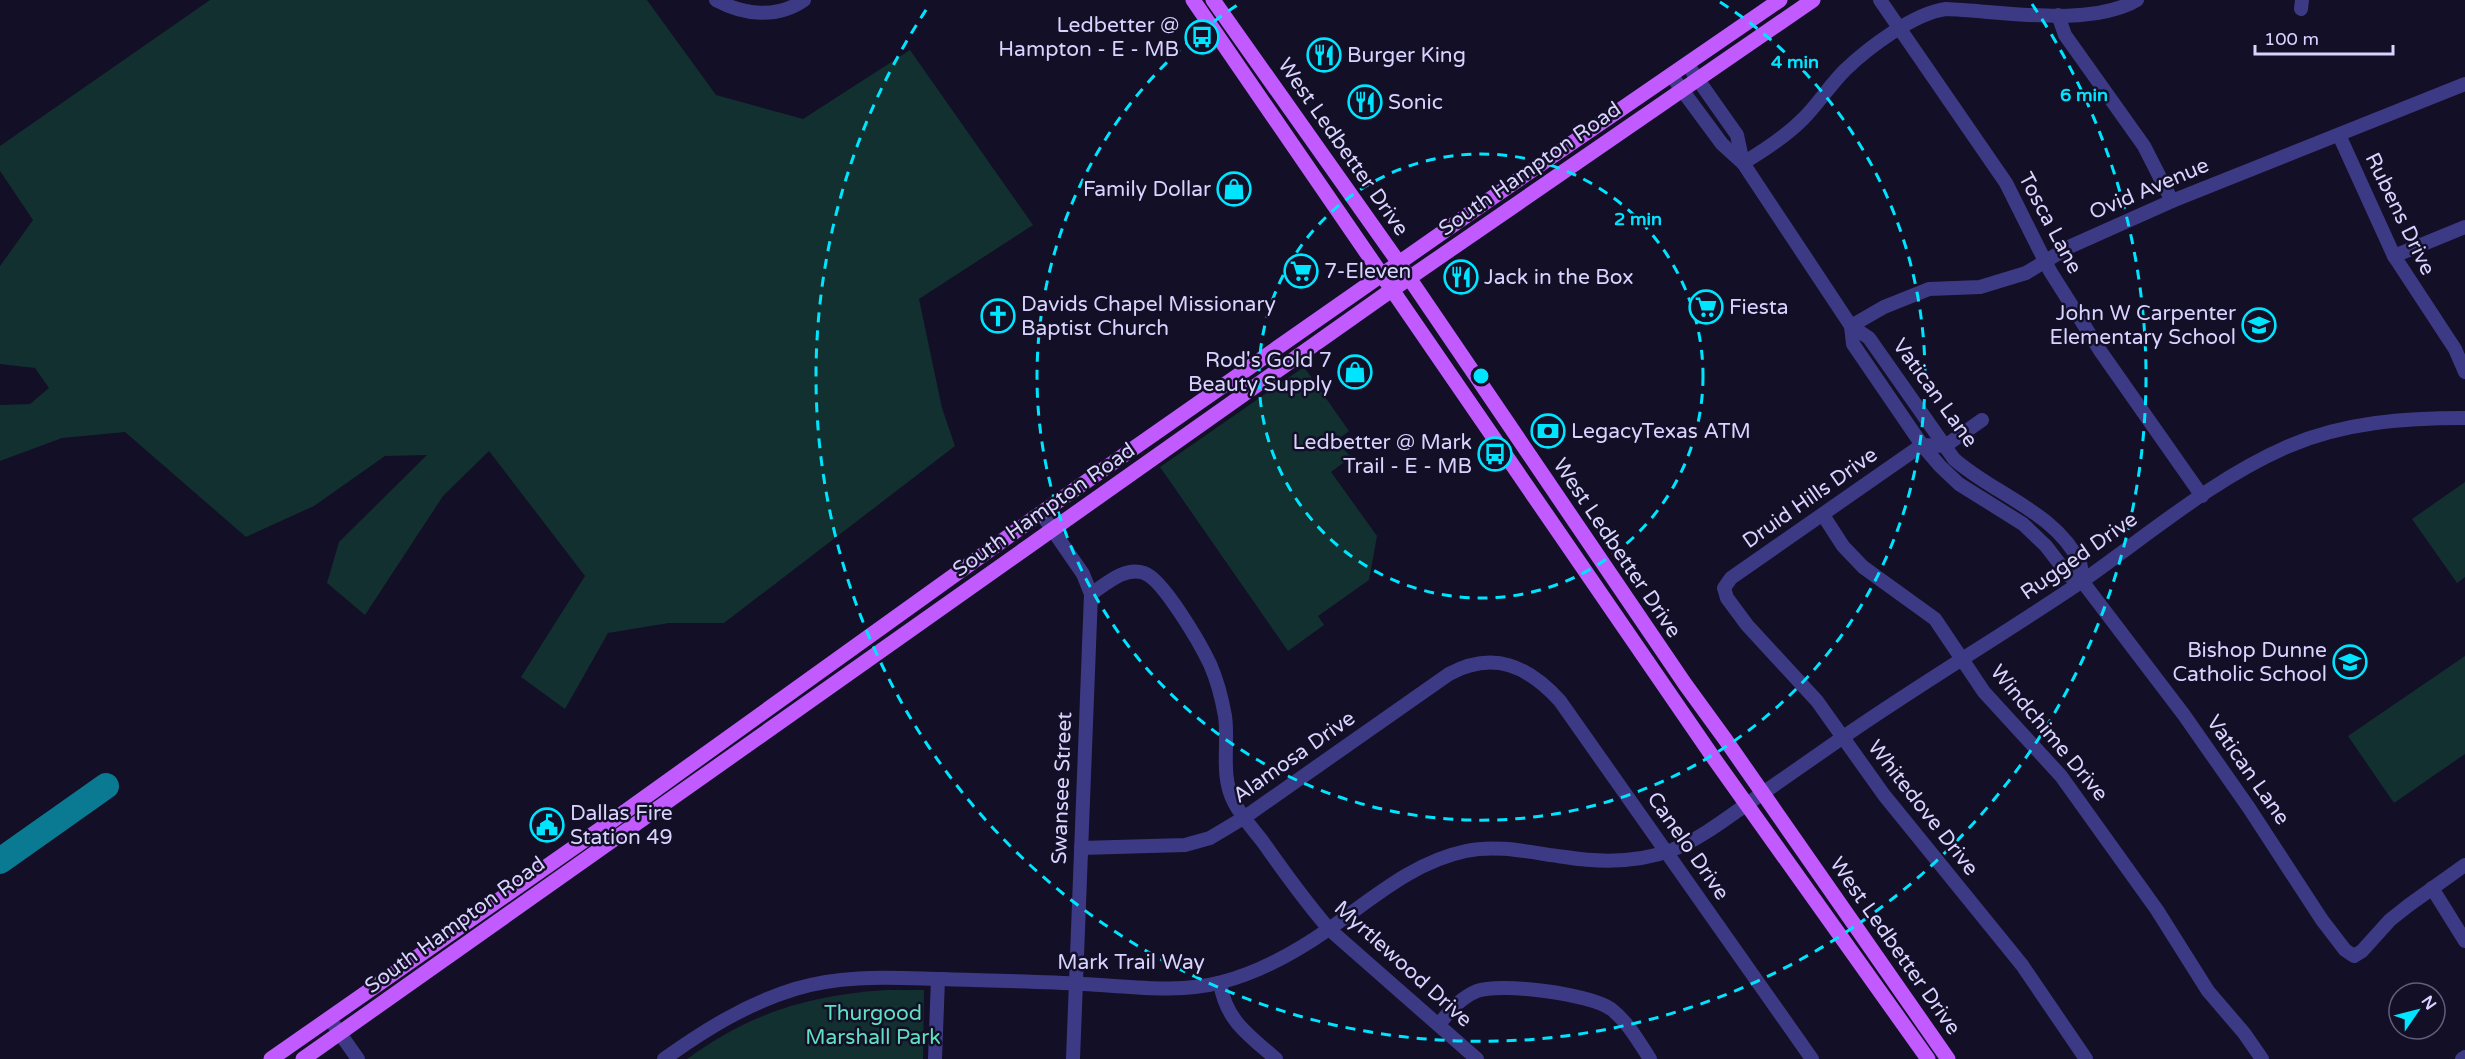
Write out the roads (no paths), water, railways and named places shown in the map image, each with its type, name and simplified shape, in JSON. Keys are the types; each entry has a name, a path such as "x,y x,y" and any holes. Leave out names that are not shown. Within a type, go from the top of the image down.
{"main road":[{"name":"West Ledbetter Drive","path":"1193,0 1747,804 1928,1059"},
{"name":"West Ledbetter Drive","path":"1213,0 1399,263 1684,684 1763,793 1948,1059"},
{"name":"South Hampton Road","path":"303,1059 1041,513 1780,0"},
{"name":"South Hampton Road","path":"271,1059 943,606 1393,289 1813,0"},
{"path":"1272,117 1289,105"},
{"path":"1611,116 1622,132"},
{"path":"1478,415 1496,405"},
{"path":"1158,433 1166,450"},
{"path":"933,591 943,606"},
{"path":"1910,1034 1924,1024"}],"street":[{"path":"716,0 729,7 756,14 783,10 804,0"},
{"name":"Tosca Lane","path":"1880,0 2006,183 2046,262 2101,352 2202,496"},
{"path":"1743,163 1786,135 1804,118 1844,71 1900,28 1926,13 1946,9 2058,15 2109,12 2137,0"},
{"path":"2058,15 2066,35 2144,146 2172,201"},
{"name":"Vatican Lane","path":"1688,64 1737,135 1743,163"},
{"name":"Vatican Lane","path":"1671,75 1722,144 1743,163 1851,326 1869,338 1954,459 1971,474 2020,504 2058,534 2081,564 2082,581"},
{"name":"Ovid Avenue","path":"1851,326 1907,296 1929,289 1980,287 2026,273 2108,228 2465,84"},
{"name":"Rubens Drive","path":"2339,135 2394,256 2455,349 2465,372"},
{"path":"2394,256 2465,227"},
{"name":"Vatican Lane","path":"1851,326 1853,344 1922,445 1940,466 1959,484 2023,524 2046,546 2069,576 2082,581 2184,715 2249,808 2322,920 2345,950 2354,956 2362,951 2390,920 2432,888"},
{"name":"Rugged Drive","path":"1747,804 1842,738 2082,581 2202,496 2249,466 2291,445 2366,424 2411,418 2465,418"},
{"path":"1922,445 1945,446 1982,420"},
{"name":"Druid Hills Drive","path":"1724,588 1726,582 1731,578 1922,445"},
{"name":"Swansee Street","path":"1041,513 1083,574 1091,594 1073,1059"},
{"name":"Windchime Drive","path":"1823,515 1843,546 1863,567 1935,619 1997,707 2045,756 2085,806 2157,910 2208,992 2244,1033 2262,1059"},
{"name":"Myrtlewood Drive","path":"1091,594 1116,577 1132,572 1144,573 1155,579 1166,592 1209,663 1215,680 1225,717 1229,789 1234,802 1329,929 1477,1059"},
{"name":"Whitedove Drive","path":"1724,588 1727,598 1747,625 1817,701 1890,802 2022,965 2086,1059"},
{"name":"Alamosa Drive","path":"1081,848 1185,845 1210,838 1245,817 1449,674 1477,664 1500,663 1518,668"},
{"name":"Canelo Drive","path":"1518,668 1533,675 1560,701 1812,1059"},
{"name":"Mark Trail Way","path":"664,1059 730,1015 797,988 852,979 892,977 1167,987 1220,983 1258,970 1282,958 1329,929 1393,882 1445,857 1469,850 1515,849 1607,862 1638,860 1667,852 1708,832 1747,804"},
{"path":"2465,865 2432,888 2465,941"},
{"path":"935,1059 938,979"},
{"path":"1220,983 1222,999 1230,1015 1243,1030 1276,1059"},
{"path":"1439,1024 1456,1004 1467,996 1479,990 1495,987 1588,999 1600,1003 1616,1014 1650,1059"},
{"path":"329,1018 358,1059"}],"place":[{"name":"Ledbetter @ Hampton - E - MB","path":"1202,37"},
{"name":"Burger King","path":"1324,55"},
{"name":"Sonic","path":"1365,102"},
{"name":"Family Dollar","path":"1234,189"},
{"name":"7-Eleven","path":"1301,271"},
{"name":"Jack in the Box","path":"1461,277"},
{"name":"Fiesta","path":"1706,307"},
{"name":"Davids Chapel Missionary Baptist Church","path":"998,316"},
{"name":"John W Carpenter Elementary School","path":"2259,325"},
{"name":"Rod's Gold 7 Beauty Supply","path":"1355,372"},
{"name":"LegacyTexas ATM","path":"1548,431"},
{"name":"Ledbetter @ Mark Trail - E - MB","path":"1495,454"},
{"name":"Bishop Dunne Catholic School","path":"2350,662"},
{"name":"Dallas Fire Station 49","path":"547,825"}],"park label":[{"name":"Thurgood Marshall Park","path":"873,1025"}]}
